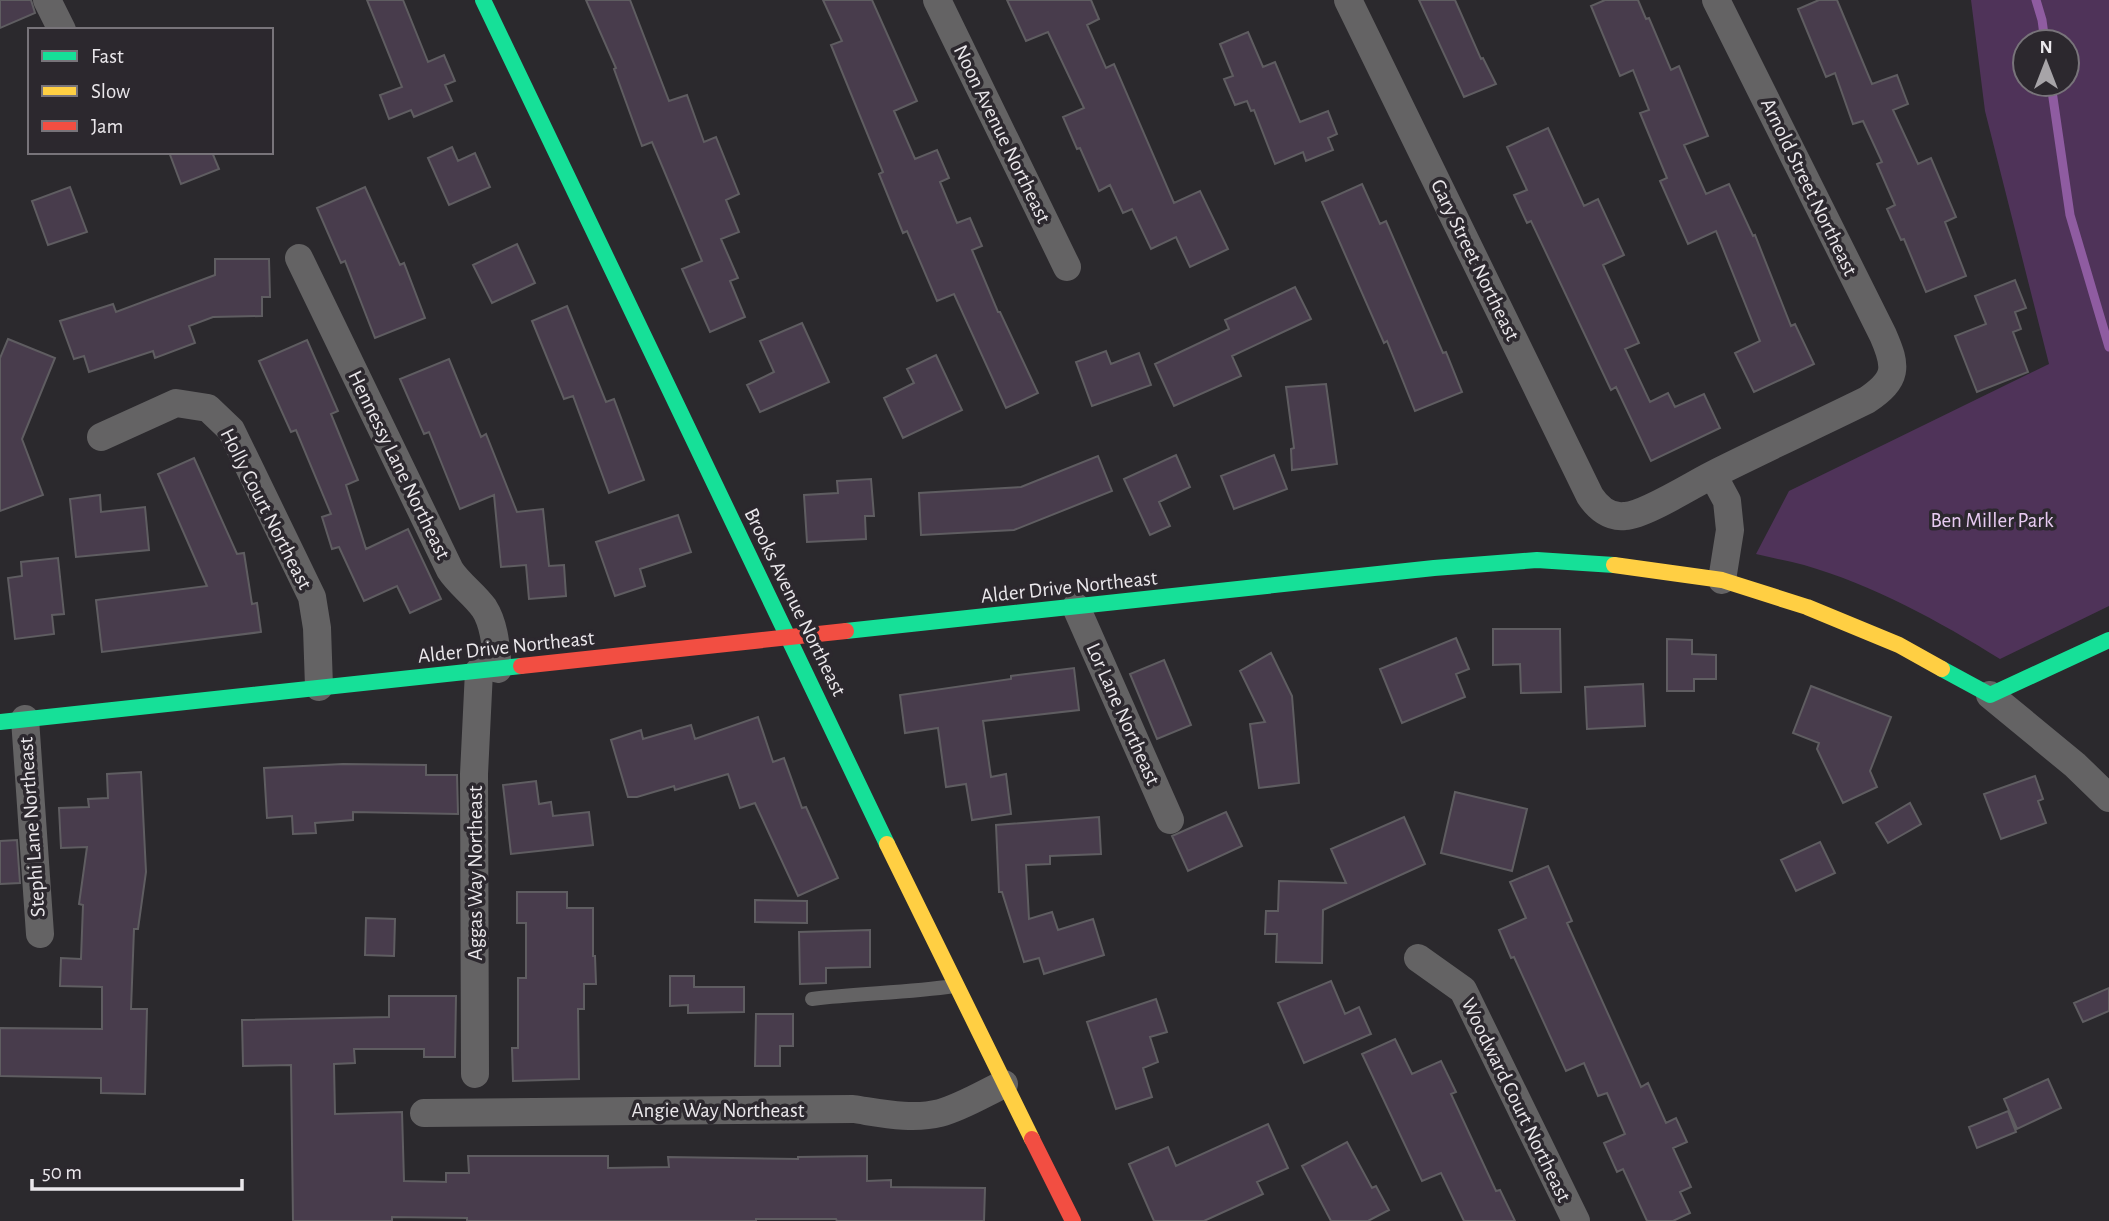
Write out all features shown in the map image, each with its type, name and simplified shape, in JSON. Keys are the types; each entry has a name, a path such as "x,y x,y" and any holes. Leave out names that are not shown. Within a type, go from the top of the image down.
{"street":[{"path":"47,0 61,28"},
{"name":"Brooks Avenue Northeast","path":"483,0 788,638 1073,1221"},
{"name":"Noon Avenue Northeast","path":"937,0 1067,267"},
{"name":"Gary Street Northeast","path":"1348,0 1596,505 1610,514 1624,517 1639,513 1713,475"},
{"name":"Arnold Street Northeast","path":"1713,475 1867,400 1882,389 1890,376 1892,356 1716,0"},
{"name":"Hennessy Lane Northeast","path":"299,258 450,570 488,616 495,638 489,670"},
{"name":"Holly Court Northeast","path":"101,437 176,403 208,408 231,430 312,597 317,628 319,687"},
{"path":"1713,475 1727,501 1730,530 1722,580"},
{"name":"Alder Drive Northeast","path":"13,720 1421,570 1537,560 1620,565 1722,580 1807,607 1899,645 1990,695"},
{"name":"Lor Lane Northeast","path":"1076,607 1170,820"},
{"path":"2109,640 1990,695 2075,765 2109,798"},
{"name":"Aggas Way Northeast","path":"475,1074 474,774 489,670"},
{"name":"Stephi Lane Northeast","path":"13,720 40,934"},
{"name":"Woodward Court Northeast","path":"1418,958 1463,990 1576,1221"},
{"name":"Angie Way Northeast","path":"424,1113 853,1109 911,1115 937,1114 958,1107 1004,1084"}],"lane":[{"path":"813,999 859,993 912,993 957,986"}],"green space":[{"name":"Ben Miller Park","path":"1971,0 2109,0 2109,606 2000,659 1929,618 1855,583 1804,565 1756,554 1789,491 2049,364 1985,111"}],"building":[{"path":"0,0 31,0 35,13 0,28"},
{"path":"367,0 403,0 428,62 444,55 455,81 445,85 452,101 414,117 411,110 389,119 380,95 402,87"},
{"path":"586,0 630,0 669,101 687,95 704,142 716,137 739,194 726,200 739,232 721,239 738,278 730,281 745,317 710,332 682,269 702,261 652,142 642,146 614,69 616,68"},
{"path":"823,0 872,0 917,101 894,111 915,159 937,150 949,178 940,182 957,223 970,218 982,246 972,250 998,312 1038,393 1006,408 954,294 937,301 907,231 903,233 879,174 883,172 831,45 842,41"},
{"path":"1007,0 1091,0 1099,19 1087,25 1106,68 1114,64 1174,203 1200,191 1228,249 1190,267 1176,237 1151,249 1132,209 1123,213 1110,185 1099,191 1063,117 1084,108 1048,32 1026,41"},
{"path":"1419,0 1455,0 1481,59 1483,58 1496,84 1464,97"},
{"path":"1605,0 1638,0 1646,19 1649,18 1671,70 1679,66 1708,136 1684,145 1706,194 1729,184 1753,236 1755,235 1791,326 1795,324 1814,364 1754,392 1735,353 1760,341 1716,231 1688,244 1660,181 1667,178 1640,113 1649,110 1633,70 1620,76 1591,6"},
{"path":"1819,0 1837,0 1872,84 1897,75 1908,104 1893,110 1918,164 1931,158 1956,217 1945,222 1966,276 1926,292 1904,239 1901,240 1887,209 1895,205 1877,164 1882,162 1863,121 1853,124 1835,73 1826,77 1798,9"},
{"path":"1248,32 1263,67 1275,62 1300,122 1328,111 1337,134 1328,138 1333,150 1306,161 1303,152 1275,164 1254,110 1251,111 1247,101 1235,105 1224,79 1233,76 1220,44"},
{"path":"1548,128 1584,206 1598,199 1624,255 1603,265 1639,343 1625,349 1650,402 1668,393 1675,407 1704,394 1720,428 1651,461 1616,387 1611,390 1531,221 1527,223 1514,195 1527,190 1507,147"},
{"path":"452,147 458,161 475,153 490,187 449,205 428,158"},
{"path":"170,154 213,154 219,169 181,184"},
{"path":"1362,184 1380,224 1386,221 1462,392 1415,411 1387,341 1384,343 1322,202"},
{"path":"70,187 87,232 48,245 32,201"},
{"path":"365,187 400,265 404,263 425,318 375,338 345,261 341,263 317,208"},
{"path":"517,244 535,283 492,303 473,265"},
{"path":"215,259 269,259 270,297 262,297 262,316 213,317 189,326 195,343 155,358 153,351 89,372 84,356 74,359 60,321 113,304 116,312 215,275"},
{"path":"2015,280 2026,308 2015,312 2021,329 2013,332 2028,372 1977,392 1955,336 1986,324 1975,296"},
{"path":"1295,287 1311,319 1232,356 1241,376 1174,406 1155,364 1229,329 1225,320"},
{"path":"567,306 606,402 614,399 644,480 609,493 573,396 564,399 532,321"},
{"path":"802,323 829,382 760,412 747,385 774,372 760,341"},
{"path":"8,339 55,358 22,439 43,495 0,511 0,358"},
{"path":"307,340 338,411 331,414 358,480 346,485 366,549 408,529 441,599 410,613 397,586 364,601 339,547 332,549 322,517 331,514 296,430 291,432 259,361"},
{"path":"1106,351 1111,364 1139,353 1151,385 1092,406 1076,362"},
{"path":"936,355 962,410 903,438 884,398 914,383 907,369"},
{"path":"449,359 481,437 486,434 517,512 543,509 549,566 564,565 566,596 529,599 526,565 501,567 494,495 460,509 429,432 424,434 400,379"},
{"path":"1326,384 1337,464 1292,470 1291,449 1294,448 1286,387"},
{"path":"1176,455 1190,487 1159,502 1170,526 1150,535 1124,479"},
{"path":"1274,455 1287,489 1234,509 1221,476"},
{"path":"1098,456 1112,491 1014,530 921,535 919,493 1021,487"},
{"path":"194,458 237,554 244,553 252,604 257,603 261,632 102,652 96,600 207,586 158,474"},
{"path":"871,479 874,516 865,516 866,539 807,542 804,495 838,493 837,481"},
{"path":"100,495 101,512 145,507 149,550 76,557 70,499"},
{"path":"678,515 691,552 640,569 645,586 615,596 596,542"},
{"path":"58,558 64,614 52,615 54,634 15,639 8,578 22,576 21,562"},
{"path":"1493,629 1560,629 1561,692 1521,693 1520,664 1493,665"},
{"path":"1456,638 1469,669 1456,674 1465,697 1402,723 1380,669"},
{"path":"1667,639 1692,640 1692,654 1716,655 1716,679 1694,679 1694,691 1667,691"},
{"path":"1271,653 1292,696 1299,783 1259,788 1250,724 1265,722 1240,671"},
{"path":"1164,660 1191,725 1157,739 1130,674"},
{"path":"1074,668 1079,710 983,721 991,777 1006,774 1011,814 972,820 966,784 946,787 938,728 905,733 900,695"},
{"path":"1643,684 1645,726 1587,729 1585,687"},
{"path":"1811,686 1891,717 1870,771 1877,787 1843,803 1817,749 1819,743 1793,733"},
{"path":"758,717 773,762 784,758 802,808 806,807 838,878 798,896 755,803 740,808 728,774 675,790 674,786 628,797 611,740 641,730 643,739 691,725 695,739"},
{"path":"343,764 426,765 426,775 457,775 458,814 353,812 353,820 315,823 316,833 293,834 292,816 267,818 264,768"},
{"path":"141,772 146,872 138,929 134,929 131,1009 147,1009 145,1094 101,1093 101,1078 0,1076 0,1028 102,1029 102,987 60,986 61,958 81,959 83,905 79,904 87,847 61,848 59,808 89,807 88,799 108,798 107,774"},
{"path":"2035,776 2043,799 2038,801 2046,823 2001,839 1984,794"},
{"path":"536,781 539,804 551,802 553,816 589,812 593,845 511,854 503,785"},
{"path":"1455,792 1527,809 1512,871 1441,853"},
{"path":"1910,803 1921,824 1888,843 1876,823"},
{"path":"1226,812 1242,846 1188,871 1172,836"},
{"path":"1099,817 1101,854 1050,856 1050,864 1026,865 1029,919 1052,912 1058,930 1093,919 1104,955 1044,974 1039,958 1024,962 1002,892 999,892 996,825"},
{"path":"1404,817 1425,864 1323,910 1322,963 1276,962 1277,934 1265,934 1266,911 1278,911 1279,881 1346,883 1331,849"},
{"path":"17,840 20,883 0,884 0,841"},
{"path":"1820,842 1835,873 1796,891 1781,860"},
{"path":"1548,866 1572,921 1567,923 1641,1087 1648,1083 1666,1123 1676,1118 1687,1142 1673,1148 1691,1187 1680,1192 1690,1213 1673,1221 1647,1221 1623,1169 1617,1172 1604,1143 1625,1134 1607,1093 1598,1096 1584,1063 1566,1071 1499,930 1526,918 1510,882"},
{"path":"517,892 567,892 567,908 593,908 596,984 584,984 584,1009 578,1009 579,1079 513,1081 512,1048 518,1048 518,978 526,978 526,923 517,923"},
{"path":"755,900 807,901 807,923 755,922"},
{"path":"366,918 395,919 394,956 365,955"},
{"path":"870,930 870,967 826,968 826,983 800,984 799,932"},
{"path":"670,976 694,976 694,987 744,987 744,1012 688,1013 688,1005 670,1006"},
{"path":"1331,981 1345,1014 1359,1007 1371,1034 1304,1063 1278,1003"},
{"path":"2109,988 2109,1011 2083,1022 2074,1003"},
{"path":"389,996 456,996 455,1057 424,1057 424,1049 354,1049 355,1063 334,1064 335,1114 402,1112 404,1181 446,1182 446,1173 469,1173 468,1156 608,1156 608,1168 669,1167 668,1157 798,1159 867,1156 867,1181 891,1180 891,1187 985,1188 984,1221 467,1221 467,1218 392,1217 392,1221 293,1221 291,1065 243,1066 242,1020 389,1017"},
{"path":"1156,999 1167,1032 1150,1037 1158,1062 1143,1068 1152,1097 1116,1109 1087,1022"},
{"path":"756,1014 793,1014 793,1046 780,1046 780,1066 755,1066"},
{"path":"1395,1039 1412,1074 1441,1061 1456,1092 1451,1094 1496,1191 1500,1190 1515,1221 1464,1221 1441,1173 1422,1181 1362,1054"},
{"path":"2048,1079 2061,1108 2017,1129 2004,1099"},
{"path":"2008,1111 2016,1132 1977,1148 1969,1127"},
{"path":"1268,1124 1288,1168 1257,1182 1263,1194 1204,1221 1154,1221 1129,1164 1168,1147 1176,1166"},
{"path":"1347,1142 1372,1188 1376,1186 1389,1210 1368,1221 1331,1221 1302,1166"}],"waterway":[{"path":"2036,0 2043,28"},
{"path":"2053,98 2070,215 2109,347"}],"traffic: fast":[{"path":"483,0 887,844"},
{"path":"846,631 1434,568 1537,560 1614,565"},
{"path":"1942,669 1990,695 2109,640"},
{"path":"0,722 521,666"}],"traffic: slow":[{"path":"1614,565 1722,580 1807,607 1899,645 1942,669"},
{"path":"887,844 1032,1139"}],"traffic: jam":[{"path":"521,666 846,631"},
{"path":"1032,1139 1073,1221"}]}
